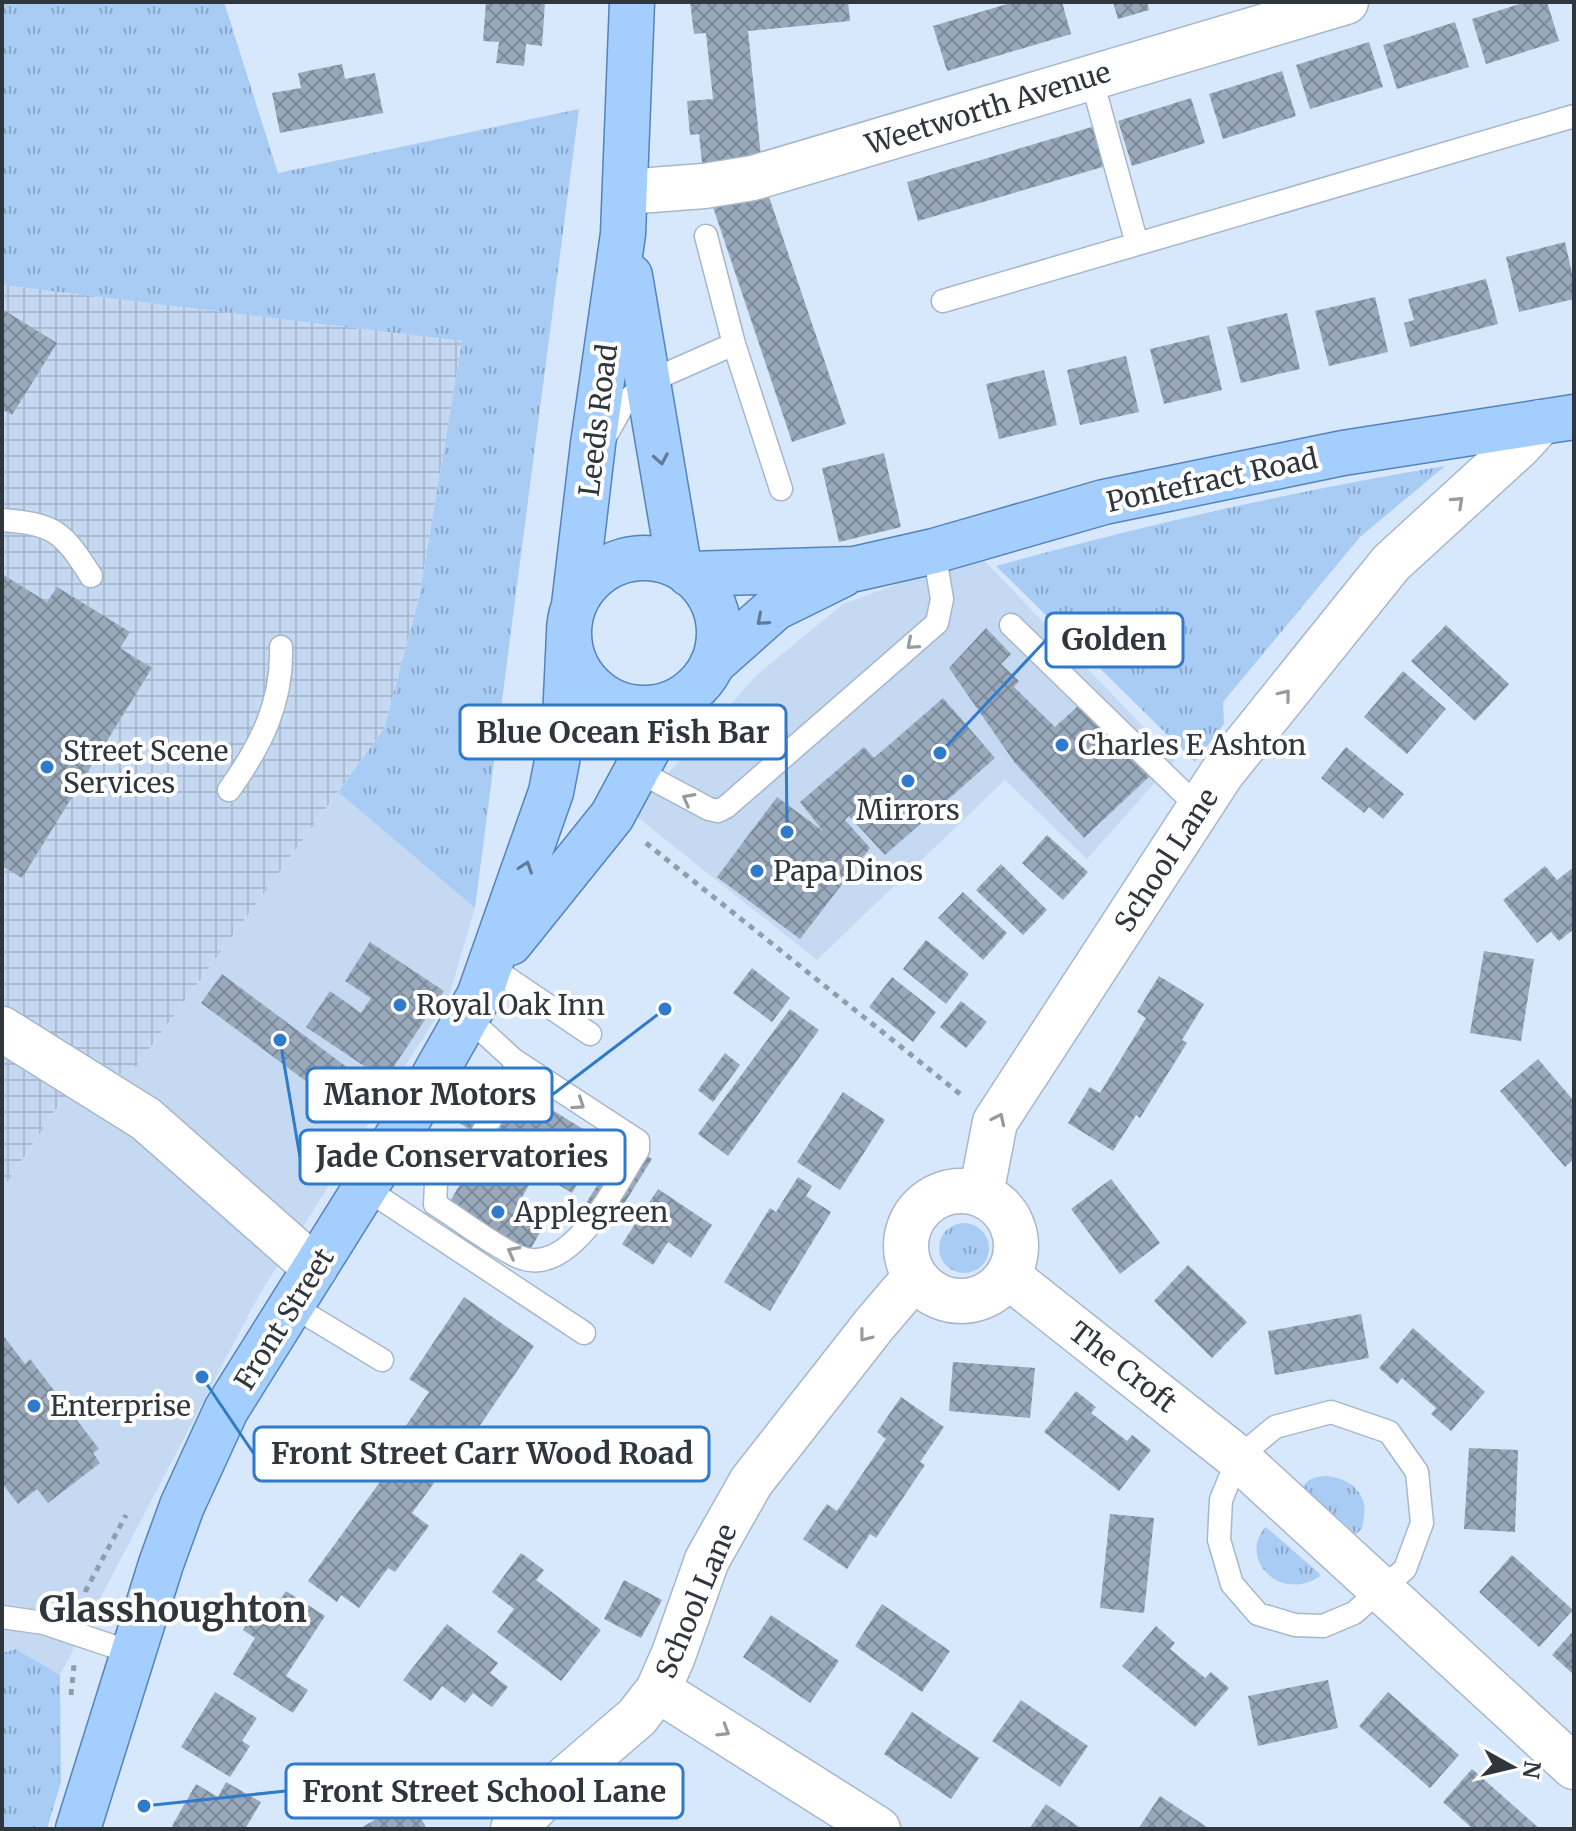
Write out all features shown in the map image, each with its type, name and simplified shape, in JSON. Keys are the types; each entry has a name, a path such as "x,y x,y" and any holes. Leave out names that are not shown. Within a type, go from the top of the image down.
{"main road":[{"name":"Leeds Road","path":"571,619 624,213 632,2"},
{"name":"Leeds Road","path":"624,213 648,382 684,570"},
{"name":"Pontefract Road","path":"684,570 855,569 934,551 1104,502 1343,453 1557,419"},
{"path":"638,558 659,559 684,570 697,580 711,598 718,620 719,643 703,681 689,694 673,703 649,709 624,706 602,696 584,679 572,658 571,619 585,587 599,572 618,562 638,558"},
{"name":"Pontefract Road","path":"712,664 775,608 855,569"},
{"name":"Front Street","path":"78,1829 182,1506 226,1410 468,1018 491,967 551,792 565,720 571,619"},
{"name":"Front Street","path":"491,967 612,816 673,703"}],"street":[{"name":"Weetworth Avenue","path":"624,213 704,186 753,178 1346,2"},
{"name":"School Lane","path":"981,1194 995,1122 1222,773 1391,563 1520,445 1557,419"},
{"path":"2,1029 146,1119 315,1268"},
{"path":"964,1190 981,1194 1007,1214 1014,1229 1014,1261 1008,1276 995,1289 979,1298 961,1301 943,1299 915,1277 907,1261 905,1244 909,1227 917,1211 931,1199 947,1192 964,1190"},
{"name":"The Croft","path":"1008,1276 1238,1458 1574,1767"},
{"name":"School Lane","path":"513,1829 551,1791 637,1717 658,1690 707,1560 751,1482 915,1277"},
{"path":"658,1690 878,1829"}],"lane":[{"path":"1091,77 1137,244"},
{"path":"943,301 1574,116"},
{"path":"706,236 734,344 781,489"},
{"path":"588,499 605,437 624,403 648,382 734,344"},
{"path":"2,520 35,523 60,534 91,576"},
{"path":"636,770 709,809 718,811 726,807 937,623 942,599 934,551"},
{"path":"1011,625 1199,808"},
{"path":"229,790 252,758 267,727 280,689 281,647"},
{"path":"491,967 590,1034"},
{"path":"437,1165 435,1204 520,1258 539,1261 556,1257 571,1247 638,1150 638,1141 514,1060 468,1018"},
{"path":"394,1139 437,1165 453,1167 465,1162 511,1085 514,1060"},
{"path":"365,1188 584,1333"},
{"path":"291,1305 382,1360"},
{"path":"1331,1412 1389,1432 1417,1472 1422,1523 1405,1569 1354,1613 1323,1626 1295,1625 1258,1614 1232,1584 1219,1540 1221,1500 1238,1458 1275,1427 1331,1412"},
{"path":"2,1617 44,1623 133,1653"}],"path":[{"path":"612,816 995,1122"}],"shaded area":[{"path":"2,285 462,341 419,598 384,729 136,1067 62,1100 2,1190"},
{"path":"978,554 1175,760 1087,859 1005,780 817,960 632,813 758,674 843,604"},
{"path":"338,792 475,908 448,999 258,1297 60,1675 16,1649 2,1653 2,1190 62,1100 136,1067"}],"green space":[{"path":"2,2 224,2 278,173 579,109 475,908 338,792 384,729 419,598 462,341 2,285"},
{"path":"1445,466 1360,537 1223,702 1224,724 1195,762 996,566 1219,510"},
{"path":"964,1223 982,1230 989,1248 982,1266 964,1273 946,1266 939,1248 946,1230"},
{"path":"1327,1476 1349,1483 1363,1500 1364,1516 1356,1534 1303,1487 1310,1479"},
{"path":"1266,1527 1320,1574 1319,1577 1304,1584 1289,1584 1266,1573 1257,1551"},
{"path":"16,1649 60,1675 61,1782 47,1829 2,1829 2,1653"}],"building":[{"path":"486,2 545,2 542,46 526,44 524,66 496,63 499,42 483,41"},
{"path":"690,2 848,2 850,21 748,31 762,166 703,172 699,134 690,135 687,101 713,99 706,33 694,34"},
{"path":"1014,2 1062,2 1071,34 947,71 933,26"},
{"path":"1113,2 1147,2 1149,10 1118,19"},
{"path":"1526,2 1547,2 1559,41 1486,64 1472,19"},
{"path":"1455,22 1469,67 1397,89 1383,45"},
{"path":"1369,42 1383,87 1310,109 1296,65"},
{"path":"342,64 345,79 375,73 383,113 280,133 272,93 301,88 298,73"},
{"path":"1282,71 1296,116 1223,139 1209,94"},
{"path":"1191,98 1205,143 1132,166 1118,121"},
{"path":"1095,126 1106,166 918,221 907,182"},
{"path":"764,182 846,424 792,442 711,201"},
{"path":"1565,242 1574,282 1574,299 1519,312 1506,257"},
{"path":"1486,279 1498,324 1410,347 1404,323 1414,320 1408,299"},
{"path":"1375,297 1388,352 1329,366 1315,311"},
{"path":"2,309 57,343 12,415 2,409"},
{"path":"1287,313 1300,369 1241,383 1227,327"},
{"path":"1209,335 1222,390 1164,404 1150,349"},
{"path":"1126,356 1139,412 1080,425 1067,370"},
{"path":"1044,370 1057,425 999,439 986,384"},
{"path":"884,453 901,527 839,542 822,468"},
{"name":"Street Scene Services","path":"2,574 47,602 57,587 130,632 120,648 152,668 22,878 2,866"},
{"path":"1446,625 1509,684 1475,721 1411,661"},
{"name":"Charles E Ashton","path":"986,628 1011,654 1001,664 1019,681 1014,687 1055,727 1079,705 1152,774 1084,838 1015,763 949,668"},
{"path":"1403,671 1446,709 1407,754 1364,717"},
{"path":"943,698 995,758 885,855 849,816 845,820 870,848 800,939 717,877 777,797 823,831 800,802 864,747 874,758"},
{"path":"1346,747 1404,794 1383,819 1369,807 1364,813 1321,778"},
{"path":"1047,835 1088,872 1063,900 1022,863"},
{"path":"1001,864 1047,910 1023,935 976,890"},
{"path":"1545,866 1557,880 1574,867 1574,929 1559,941 1551,932 1537,943 1503,900"},
{"path":"963,892 1007,933 983,960 938,918"},
{"path":"926,940 969,974 946,1004 903,969"},
{"name":"Royal Oak Inn","path":"370,942 444,991 385,1080 306,1027 330,991 361,1013 371,998 345,981"},
{"path":"1484,951 1534,959 1521,1041 1470,1033"},
{"path":"752,968 790,998 772,1022 733,993"},
{"path":"222,974 360,1077 338,1105 201,1003"},
{"path":"1159,976 1204,1004 1182,1040 1187,1043 1140,1118 1136,1115 1113,1151 1068,1123 1090,1087 1100,1093 1146,1018 1137,1012"},
{"path":"892,977 936,1012 913,1042 869,1007"},
{"path":"961,1001 987,1022 966,1048 940,1027"},
{"path":"790,1009 819,1030 728,1156 698,1134"},
{"path":"725,1053 740,1065 713,1102 698,1090"},
{"path":"1538,1059 1574,1101 1574,1159 1565,1167 1500,1091"},
{"path":"488,1070 604,1142 572,1193 537,1172 519,1202 548,1218 529,1252 448,1205 467,1172 475,1176 494,1145 456,1121"},
{"path":"843,1092 885,1120 840,1190 797,1162"},
{"path":"625,1141 652,1159 609,1228 581,1211"},
{"path":"798,1177 812,1186 806,1196 831,1212 770,1311 724,1282 770,1208 776,1212"},
{"path":"1111,1179 1160,1243 1120,1274 1071,1209"},
{"path":"658,1189 712,1225 691,1258 668,1242 653,1265 622,1244"},
{"path":"1188,1265 1247,1322 1212,1358 1154,1301"},
{"path":"464,1297 534,1346 455,1462 405,1427 429,1392 409,1379"},
{"path":"1361,1314 1369,1358 1275,1375 1268,1331"},
{"path":"1413,1328 1485,1392 1451,1431 1431,1414 1436,1408 1402,1378 1397,1384 1379,1368"},
{"name":"Enterprise","path":"2,1334 25,1364 30,1359 99,1449 93,1453 100,1463 48,1503 37,1489 18,1504 2,1483"},
{"path":"953,1362 1035,1368 1030,1418 949,1411"},
{"path":"1076,1391 1096,1407 1091,1413 1127,1441 1132,1435 1151,1450 1119,1491 1044,1432"},
{"path":"901,1397 944,1427 920,1462 925,1465 876,1538 870,1534 847,1569 803,1539 827,1504 837,1511 886,1439 877,1432"},
{"path":"409,1442 445,1468 412,1513 429,1526 395,1572 388,1568 359,1608 341,1595 337,1602 308,1581"},
{"path":"1469,1448 1518,1450 1515,1532 1464,1529"},
{"path":"1110,1514 1154,1518 1144,1613 1100,1608"},
{"path":"521,1553 544,1570 536,1580 601,1630 561,1681 497,1632 514,1609 492,1592"},
{"path":"1512,1555 1573,1610 1539,1647 1479,1592"},
{"path":"624,1580 662,1600 641,1638 604,1619"},
{"path":"286,1591 325,1616 286,1676 308,1690 293,1713 233,1674 255,1638 243,1630 258,1606 271,1614"},
{"path":"882,1604 950,1651 922,1692 855,1646"},
{"path":"771,1615 839,1661 810,1703 743,1657"},
{"path":"447,1624 498,1663 490,1673 508,1687 492,1707 473,1693 465,1703 442,1686 431,1701 403,1680"},
{"path":"1156,1626 1175,1643 1170,1649 1205,1678 1211,1672 1229,1688 1195,1727 1122,1666"},
{"path":"1574,1630 1574,1675 1552,1655"},
{"path":"1328,1680 1338,1728 1258,1746 1248,1696"},
{"path":"215,1692 257,1718 242,1741 250,1746 230,1777 181,1747"},
{"path":"1388,1692 1459,1755 1430,1788 1359,1726"},
{"path":"1021,1700 1088,1746 1060,1787 992,1741"},
{"path":"912,1712 979,1758 951,1799 884,1754"},
{"path":"1472,1769 1540,1829 1473,1829 1443,1802"},
{"path":"226,1782 261,1802 245,1829 176,1829 172,1826 196,1784 218,1797"},
{"path":"403,1786 427,1829 359,1829 383,1815 375,1802"},
{"path":"1160,1796 1210,1829 1138,1829"},
{"path":"1046,1804 1082,1829 1029,1829"}],"place":[{"name":"Charles E Ashton","path":"1062,745"},
{"name":"Golden","path":"940,753"},
{"name":"Street Scene Services","path":"47,767"},
{"name":"Mirrors","path":"908,781"},
{"name":"Blue Ocean Fish Bar","path":"787,832"},
{"name":"Papa Dinos","path":"757,871"},
{"name":"Royal Oak Inn","path":"400,1005"},
{"name":"Manor Motors","path":"665,1009"},
{"name":"Jade Conservatories","path":"280,1040"},
{"name":"Applegreen","path":"498,1212"},
{"name":"Front Street Carr Wood Road","path":"202,1377"},
{"name":"Enterprise","path":"34,1406"},
{"name":"Front Street School Lane","path":"144,1806"}],"district":[{"name":"Glasshoughton","path":"173,1609"}]}
